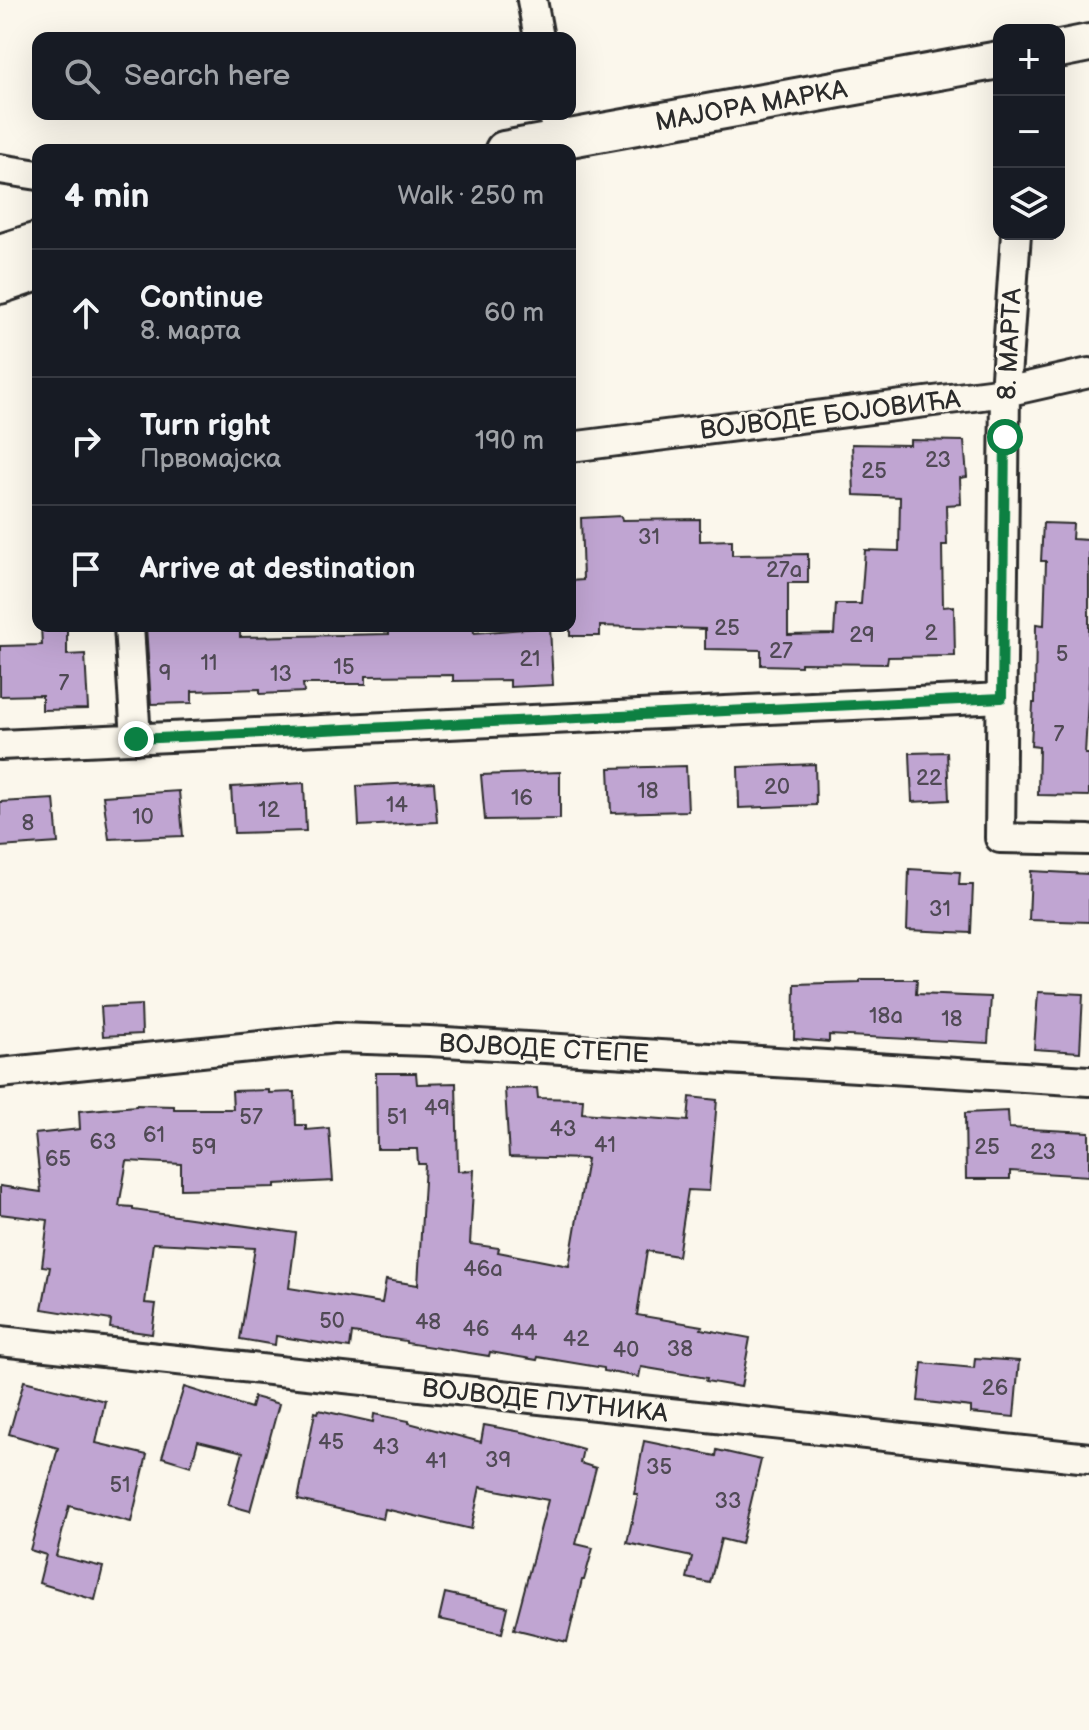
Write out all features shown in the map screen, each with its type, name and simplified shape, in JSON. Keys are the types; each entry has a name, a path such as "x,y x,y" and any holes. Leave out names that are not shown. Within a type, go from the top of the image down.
{"street":[{"path":"532,0 538,32"},
{"path":"1065,48 1089,43"},
{"name":"МАЈОРА МАРКА","path":"517,144 555,127 993,61"},
{"path":"0,169 32,174"},
{"name":"8. МАРТА","path":"1016,240 1005,392 1000,838 1089,840"},
{"path":"0,253 32,243"},
{"path":"0,285 32,274"},
{"name":"ВОЈВОДЕ БОЈОВИЋА","path":"576,446 1005,392 1089,373"},
{"path":"129,632 136,739"},
{"path":"0,745 1002,698"},
{"name":"ВОЈВОДЕ СТЕПЕ","path":"0,1073 337,1038 1089,1081"},
{"name":"ВОЈВОДЕ ПУТНИКА","path":"0,1341 1089,1458"}],"building":[{"path":"910,440 964,441 967,477 960,478 961,504 946,505 947,545 942,545 943,607 954,606 955,656 888,657 887,664 761,665 761,650 705,649 705,629 600,626 600,636 570,636 570,632 576,632 576,581 583,580 581,518 621,516 622,520 700,519 700,541 732,540 732,555 808,554 808,583 788,583 788,635 834,634 836,604 861,604 865,550 899,551 900,497 854,495 852,444 910,445"},
{"path":"1043,523 1073,524 1072,539 1089,540 1089,681 1085,754 1089,754 1089,796 1038,795 1039,747 1031,746 1036,624 1044,625 1046,561 1041,561"},
{"path":"41,632 67,632 67,655 85,654 88,709 42,710 42,695 0,696 0,646 42,645"},
{"path":"146,632 240,632 240,637 389,632 550,632 553,685 510,687 510,680 453,681 453,675 366,676 366,684 303,684 304,692 260,694 260,689 192,691 192,703 151,704"},
{"path":"947,752 949,800 912,802 910,753"},
{"path":"815,764 816,805 739,808 738,767"},
{"path":"686,766 688,811 611,813 609,768"},
{"path":"560,772 560,819 485,820 481,775"},
{"path":"434,782 437,822 359,826 357,786"},
{"path":"304,783 306,831 234,833 231,787"},
{"path":"179,791 183,836 109,839 103,796"},
{"path":"54,799 58,843 0,847 0,802"},
{"path":"909,869 960,872 959,885 973,885 971,933 907,930"},
{"path":"1031,871 1089,874 1089,922 1029,920"},
{"path":"860,979 917,979 916,994 991,997 988,1043 829,1035 829,1042 794,1039 795,984 860,982"},
{"path":"1038,992 1083,994 1080,1052 1034,1049"},
{"path":"141,1005 142,1034 103,1036 101,1007"},
{"path":"376,1073 416,1073 417,1084 456,1083 458,1171 474,1170 470,1244 569,1266 587,1159 509,1157 505,1089 537,1088 538,1098 583,1099 582,1113 688,1121 690,1097 717,1100 709,1191 688,1190 678,1256 647,1251 637,1315 750,1338 741,1387 641,1367 639,1377 538,1357 537,1360 490,1352 489,1356 352,1333 350,1348 276,1336 275,1345 240,1339 255,1248 153,1243 145,1303 156,1304 152,1334 110,1328 111,1320 42,1309 50,1267 42,1266 48,1220 0,1214 0,1186 41,1192 35,1134 80,1129 79,1111 136,1105 174,1106 174,1109 233,1109 232,1091 295,1092 296,1125 306,1125 306,1130 329,1128 333,1181 275,1184 275,1187 181,1189 181,1164 127,1161 119,1206 296,1233 289,1288 382,1303 386,1280 418,1285 425,1164 418,1164 417,1149 377,1149"},
{"path":"1008,1111 1009,1128 1089,1132 1089,1176 1010,1171 1010,1179 966,1179 965,1113"},
{"path":"975,1358 1019,1361 1014,1417 971,1413 971,1407 918,1401 922,1363 974,1368"},
{"path":"24,1381 105,1401 96,1443 147,1455 131,1522 69,1506 56,1556 103,1567 95,1600 39,1583 46,1555 30,1550 58,1448 9,1434"},
{"path":"184,1387 251,1408 254,1397 279,1404 250,1511 228,1505 243,1452 198,1441 191,1466 162,1457"},
{"path":"319,1410 373,1422 374,1414 481,1442 484,1425 583,1449 580,1463 596,1468 576,1544 593,1548 567,1642 514,1629 548,1500 480,1487 471,1529 385,1509 383,1519 298,1500 315,1412"},
{"path":"644,1441 716,1456 717,1450 761,1460 741,1544 721,1539 710,1583 687,1578 692,1557 627,1543 638,1494 634,1494"},
{"path":"445,1593 508,1607 502,1633 439,1619"}],"route":[{"path":"136,739 1002,698 1005,437"}]}
